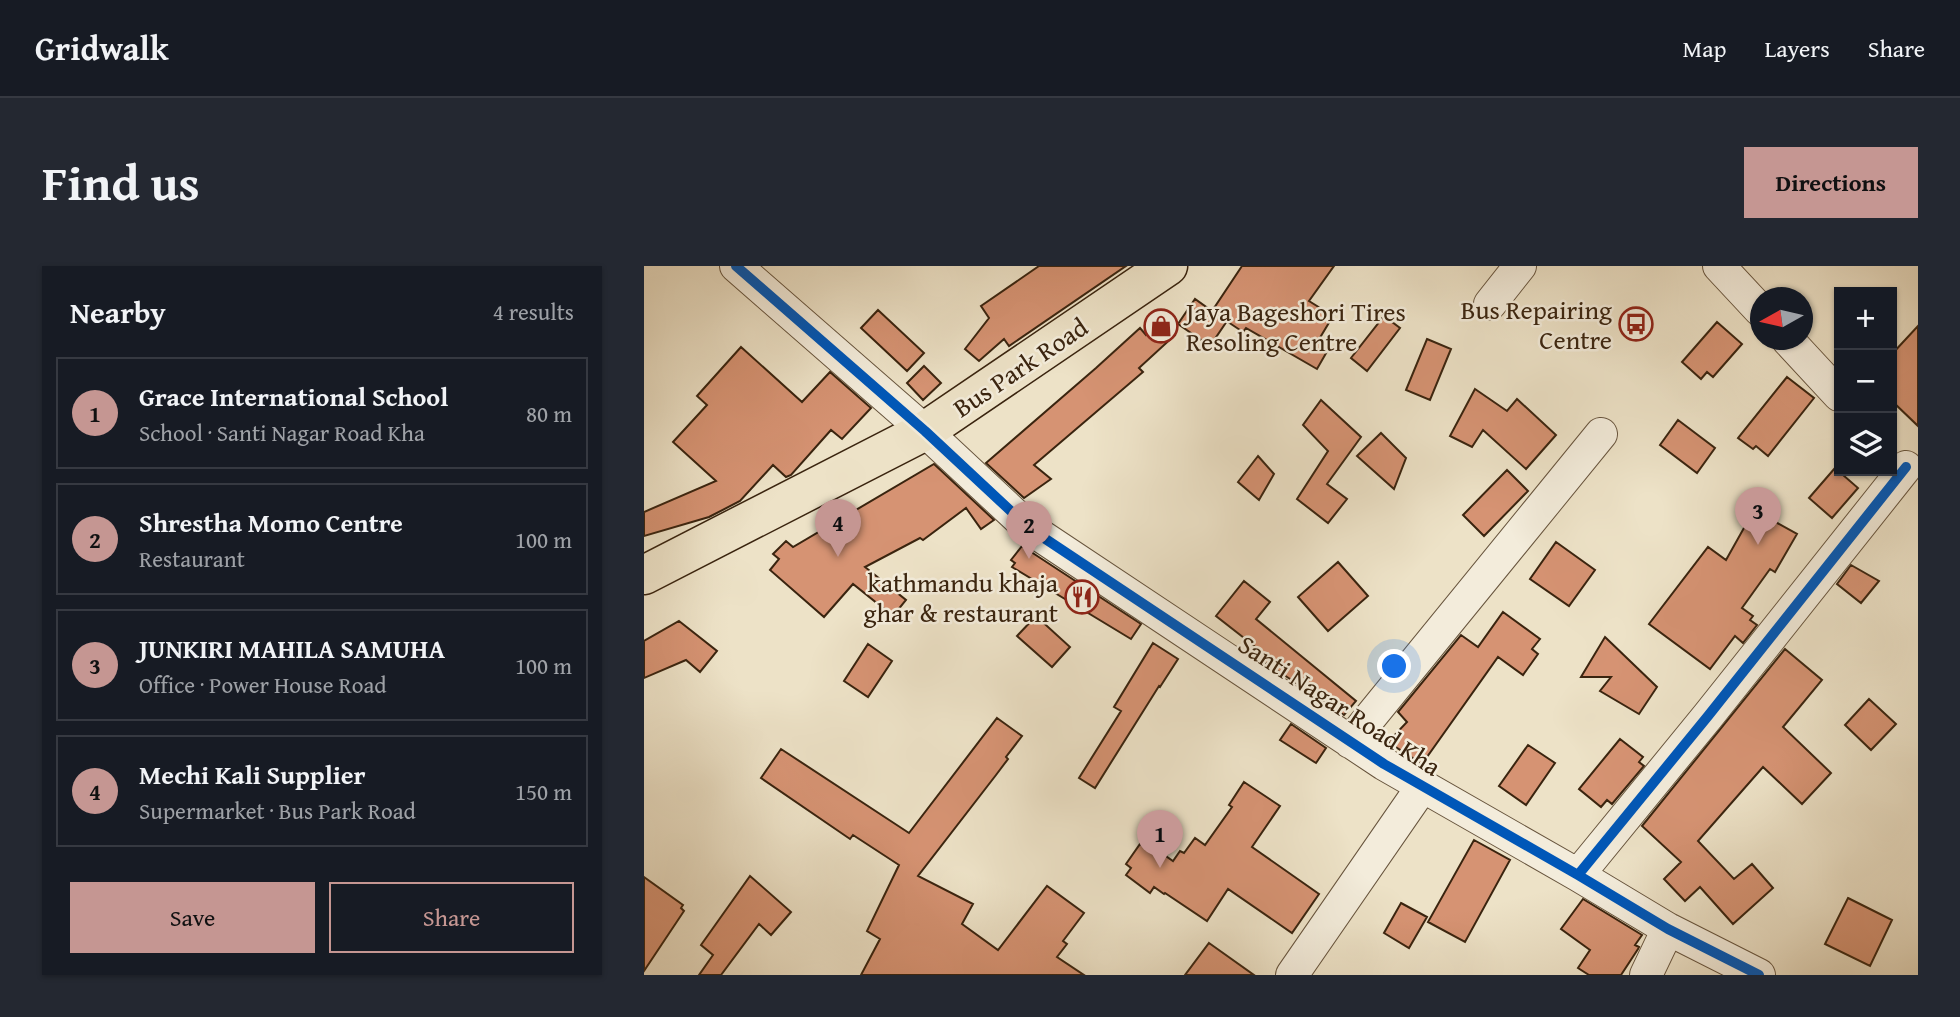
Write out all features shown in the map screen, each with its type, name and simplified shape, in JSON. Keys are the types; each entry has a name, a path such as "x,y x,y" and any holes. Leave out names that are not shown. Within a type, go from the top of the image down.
{"main road":[{"name":"Bus Park Road","path":"644,575 925,431 1168,266"}],"street":[{"name":"Santi Nagar Road Kha","path":"736,266 925,431 1029,528 1422,787 1668,929 1759,975"},
{"path":"1490,303 1520,266"},
{"path":"1719,266 1750,299"},
{"path":"1797,350 1834,390"},
{"path":"1350,741 1601,434"},
{"path":"1578,875 1905,466"},
{"path":"1292,975 1422,787"},
{"path":"1646,975 1668,929"}],"building":[{"path":"1039,266 1126,266 1009,346 1004,339 979,361 965,349 989,318 981,306"},
{"path":"1242,266 1334,266 1309,301 1333,316 1318,341 1329,348 1317,369 1246,328 1243,332 1227,321 1210,346 1178,324 1195,299 1212,311"},
{"path":"878,310 924,353 907,371 861,328"},
{"path":"1384,316 1400,328 1367,371 1351,358"},
{"path":"1162,321 1175,335 1139,368 1143,372 1034,465 1051,479 1024,498 986,463 1140,328 1146,335"},
{"path":"1717,322 1742,344 1713,377 1707,372 1701,379 1682,362"},
{"path":"1918,326 1918,426 1897,406 1897,349"},
{"path":"1427,339 1451,349 1430,400 1406,390"},
{"path":"741,347 802,402 830,372 871,408 842,439 831,430 791,475 786,477 773,465 740,501 709,517 644,536 644,512 716,481 673,442 707,405 697,396"},
{"path":"924,366 941,383 923,400 907,383"},
{"path":"1787,377 1814,398 1768,456 1756,446 1753,449 1738,438"},
{"path":"1475,389 1507,411 1517,399 1556,435 1526,469 1483,430 1472,447 1450,436"},
{"path":"1321,400 1361,437 1327,484 1347,499 1328,523 1297,499 1328,451 1303,425"},
{"path":"1678,420 1715,448 1697,473 1660,445"},
{"path":"1381,433 1406,458 1394,489 1357,456"},
{"path":"1258,456 1274,474 1259,500 1238,482"},
{"path":"934,464 994,520 981,529 966,508 923,540 920,538 865,567 906,600 893,616 853,584 824,617 770,570 779,559 773,554 786,541 793,547"},
{"path":"1834,469 1834,476 1844,476 1858,488 1832,518 1809,498"},
{"path":"1507,470 1528,491 1484,536 1463,515"},
{"path":"1754,510 1797,534 1775,572 1770,569 1742,608 1753,616 1750,620 1757,625 1743,643 1735,636 1710,669 1649,624 1708,547 1726,560"},
{"path":"1556,542 1595,570 1569,606 1530,579"},
{"path":"1022,546 1141,624 1131,639 1012,567 1015,563 1011,560"},
{"path":"1338,562 1368,596 1328,631 1298,597"},
{"path":"1851,565 1879,581 1861,603 1837,584"},
{"path":"1244,581 1270,602 1256,619 1356,701 1344,715 1257,657 1262,652 1216,616"},
{"path":"1503,612 1540,639 1532,649 1538,654 1523,675 1498,657 1422,764 1388,742 1407,722 1398,712 1461,635 1478,647"},
{"path":"1036,616 1070,647 1052,667 1017,636"},
{"path":"679,621 717,651 700,672 686,660 644,678 644,641"},
{"path":"1605,637 1657,687 1639,714 1600,691 1611,677 1581,677"},
{"path":"1153,643 1178,659 1095,788 1079,778 1121,711 1114,707"},
{"path":"868,644 892,661 868,697 844,681"},
{"path":"1785,649 1822,680 1783,727 1831,773 1802,804 1763,767 1698,841 1734,879 1752,864 1773,888 1733,924 1700,887 1685,901 1664,879 1681,862 1642,826"},
{"path":"1869,699 1896,724 1871,750 1845,725"},
{"path":"997,718 1022,736 1006,757 1008,759 918,876 973,904 962,924 998,950 1047,886 1084,913 1063,941 1067,944 1057,957 1084,975 861,975 880,939 867,931 899,865 853,835 850,839 761,778 781,749 909,833"},
{"path":"1291,724 1326,748 1316,763 1280,740"},
{"path":"1620,739 1643,757 1639,762 1644,766 1612,804 1607,800 1601,807 1579,789"},
{"path":"1528,745 1555,763 1526,805 1499,786"},
{"path":"1244,782 1280,806 1252,847 1319,894 1292,933 1228,889 1207,921 1154,887 1150,893 1126,875 1131,868 1126,864 1140,844 1150,851 1153,847 1173,861 1180,851 1184,853 1195,838 1205,845 1232,807 1229,805"},
{"path":"1474,840 1510,860 1465,942 1428,922"},
{"path":"750,876 791,912 771,935 759,924 721,975 699,975 713,955 701,945"},
{"path":"644,877 683,905 681,908 684,911 644,971"},
{"path":"1848,898 1892,920 1870,966 1825,944"},
{"path":"1583,899 1642,935 1635,945 1638,949 1621,975 1589,975 1578,968 1590,950 1561,929"},
{"path":"1401,903 1427,917 1409,948 1384,933"},
{"path":"1209,943 1254,975 1185,975"}],"cycle path":[{"path":"736,266 925,431 1029,528 1384,764 1668,929 1759,975"},
{"path":"1578,875 1906,467"}],"place":[{"name":"Bus Repairing Centre","path":"1636,324"},
{"name":"Jaya Bageshori Tires Resoling Centre","path":"1161,326"},
{"name":"JUNKIRI MAHILA SAMUHA","path":"1758,545"},
{"name":"Mechi Kali Supplier","path":"838,557"},
{"name":"Shrestha Momo Centre","path":"1029,559"},
{"name":"kathmandu khaja ghar & restaurant","path":"1082,597"},
{"name":"Grace International School","path":"1160,868"}]}
